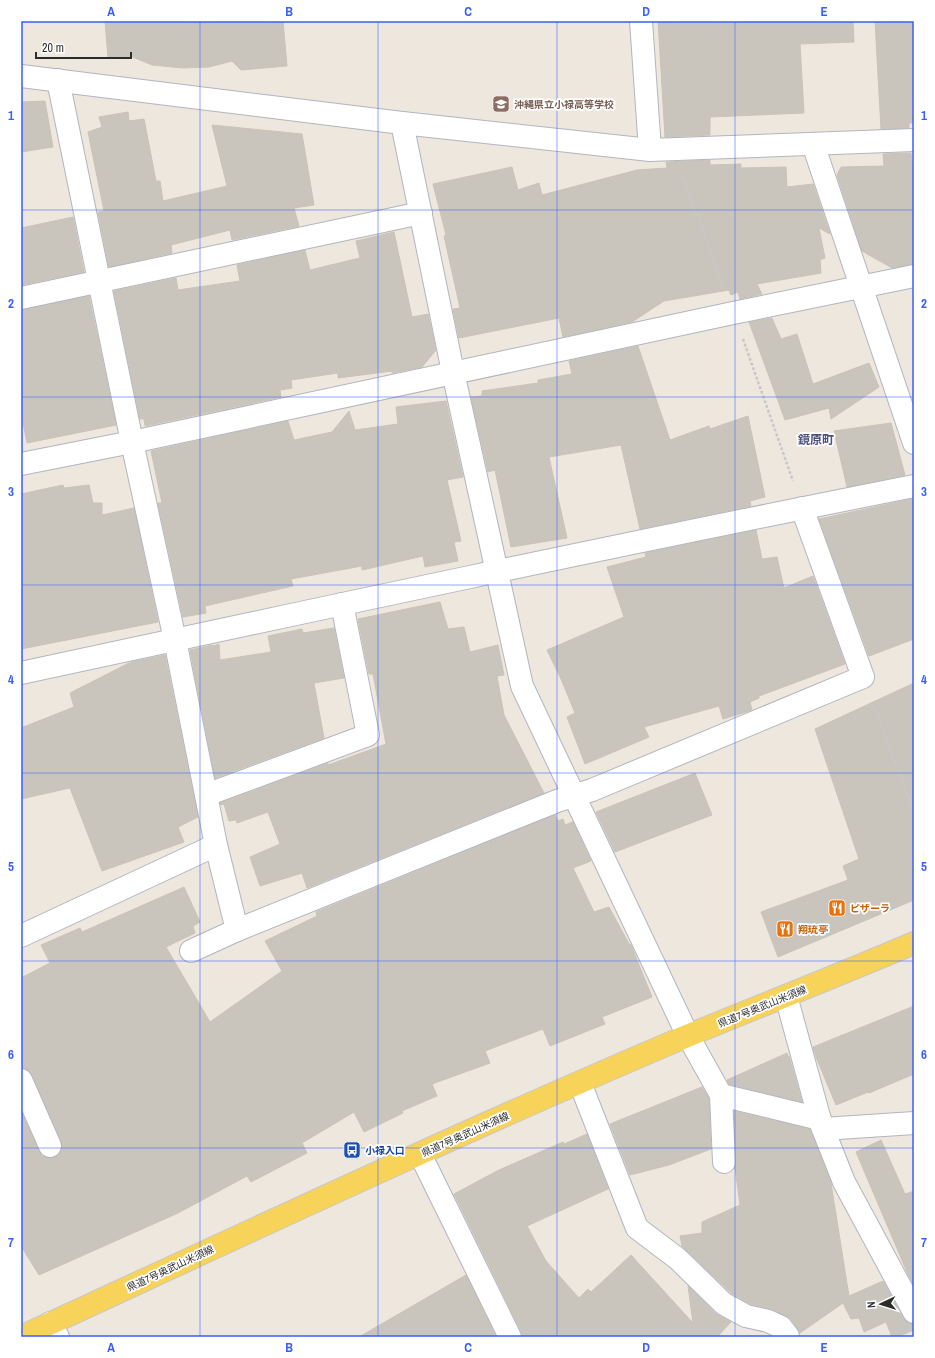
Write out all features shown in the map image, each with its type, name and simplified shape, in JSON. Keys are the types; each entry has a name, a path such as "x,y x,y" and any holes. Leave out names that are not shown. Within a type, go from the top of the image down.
{"main road":[{"name":"県道7号奥武山米須線","path":"21,1337 54,1330 420,1154 688,1036 914,943"}],"street":[{"path":"641,21 650,150"},
{"path":"21,76 402,123 650,150 914,140"},
{"path":"58,80 132,442 175,640 216,845 237,930"},
{"path":"402,123 522,686 688,1036 721,1095 724,1162"},
{"path":"813,144 914,443"},
{"path":"21,298 421,213"},
{"path":"21,464 132,442 741,311 914,276"},
{"path":"21,673 342,604 914,486"},
{"path":"192,951 237,930 549,804 592,790 863,677 802,508"},
{"path":"206,795 368,735 342,604"},
{"path":"21,936 216,845"},
{"path":"786,996 821,1124 844,1182 914,1312"},
{"path":"21,1080 50,1146"},
{"path":"580,1083 637,1228 678,1259 724,1304 746,1316 768,1321 781,1327 788,1336"},
{"path":"721,1095 821,1124 914,1123"},
{"path":"420,1154 510,1337"}],"path":[{"path":"863,677 914,812"}],"building":[{"path":"105,21 283,21 287,66 241,70 232,61 209,67 183,68 152,65 133,57 108,58"},
{"path":"658,21 853,21 854,42 800,44 804,113 710,117 710,135 665,137"},
{"path":"875,21 914,21 914,123 909,123 909,128 881,129"},
{"path":"45,101 53,147 21,152 21,102"},
{"path":"128,112 129,121 144,119 156,181 160,181 163,201 227,186 212,125 302,134 314,205 294,208 299,226 232,240 230,230 171,245 172,253 109,267 98,212 104,211 88,132 102,127 99,117"},
{"path":"911,153 914,185 914,264 892,268 862,251 837,175 841,167 884,166 883,154"},
{"path":"710,160 710,165 741,164 741,168 786,167 787,187 813,184 830,234 819,228 825,258 820,260 821,273 757,284 762,294 740,299 738,292 731,295 729,290 664,301 632,322 563,337 559,318 459,338 453,309 460,308 444,236 446,235 433,184 512,167 518,190 539,183 542,195 637,170 667,168 666,162"},
{"path":"73,217 84,272 21,285 21,228"},
{"path":"394,232 412,317 428,314 436,350 422,367 392,373 392,371 338,378 338,373 291,380 292,388 280,390 281,397 145,426 144,419 140,419 114,291 176,278 178,290 240,281 237,265 305,250 310,270 360,258 356,241"},
{"path":"89,296 116,425 27,443 21,412 21,310"},
{"path":"772,318 781,339 797,334 813,384 869,363 879,387 831,419 829,408 785,420 749,322"},
{"path":"638,346 670,440 709,426 710,429 748,416 765,497 750,501 751,506 640,529 621,445 549,457 567,538 511,547 495,470 488,472 471,397 482,396 482,391 538,383 538,380 572,374 569,361"},
{"path":"446,401 463,477 447,480 461,541 454,542 458,561 425,567 423,556 362,570 362,566 291,579 293,586 205,606 206,613 183,617 158,503 162,503 151,451 288,421 294,440 332,432 349,411 355,430 398,424 396,407"},
{"path":"891,423 905,475 847,487 834,431"},
{"path":"63,485 64,488 89,485 93,503 102,503 102,515 134,508 158,622 21,649 21,494"},
{"path":"912,499 914,508 914,639 869,656 819,519"},
{"path":"756,530 762,559 777,557 784,588 813,576 845,664 759,696 759,698 750,702 752,710 723,719 719,706 644,727 649,737 585,764 567,717 575,713 547,650 624,617 607,567 646,557 645,553"},
{"path":"440,602 448,629 464,627 470,652 498,645 504,675 497,676 504,715 544,793 307,888 302,873 260,886 250,857 280,844 268,812 237,823 236,820 229,821 224,804 221,805 220,803 328,763 328,765 386,744 373,674 369,674 358,619"},
{"path":"334,628 344,678 314,683 324,738 215,778 190,650 219,644 220,660 271,652 268,636 302,629 303,633"},
{"path":"165,655 198,817 178,827 184,842 102,871 70,788 21,799 21,728 74,707 70,693 131,662"},
{"path":"914,683 914,900 778,957 761,912 848,880 843,866 859,859 815,729"},
{"path":"695,773 712,815 615,852 596,812"},
{"path":"555,815 558,821 563,819 565,825 573,822 591,861 573,868 594,912 609,907 629,944 631,945 652,997 602,1017 605,1024 550,1046 543,1029 485,1051 490,1063 432,1084 437,1096 402,1111 403,1113 364,1132 354,1112 302,1143 307,1153 251,1182 247,1176 178,1213 39,1275 21,1246 21,1111 42,1156 49,1158 55,1157 60,1153 62,1147 61,1141 32,1075 28,1070 21,1068 21,978 50,963 41,945 80,928 82,932 184,887 200,922 193,926 195,933 166,947 210,1022 282,971 265,941 317,916 316,912"},
{"path":"914,1006 914,1074 836,1105 813,1047"},
{"path":"787,1053 802,1102 729,1084 727,1080"},
{"path":"702,1087 709,1099 711,1149 669,1165 630,1175 610,1124"},
{"path":"734,1111 810,1129 831,1183 849,1296 883,1281 903,1318 908,1323 914,1324 914,1330 897,1337 892,1337 886,1322 864,1332 859,1318 851,1319 843,1303 800,1333 791,1319 786,1316 771,1309 750,1304 732,1294 682,1246 680,1236 702,1233 702,1222 740,1205 735,1168"},
{"path":"587,1134 608,1189 527,1226 546,1261 579,1298 588,1289 591,1292 631,1255 693,1323 688,1286 715,1313 731,1322 717,1337 522,1337 521,1331 454,1194 499,1170 563,1142 564,1144"},
{"path":"881,1140 905,1194 914,1191 914,1286 856,1152"},
{"path":"466,1275 496,1337 359,1337"}],"place":[{"name":"沖縄県立小禄高等学校","path":"501,104"},
{"name":"ピザーラ","path":"837,908"},
{"name":"翔琉亭","path":"785,929"},
{"name":"小禄入口","path":"352,1150"}],"district":[{"name":"鏡原町","path":"816,440"}]}
